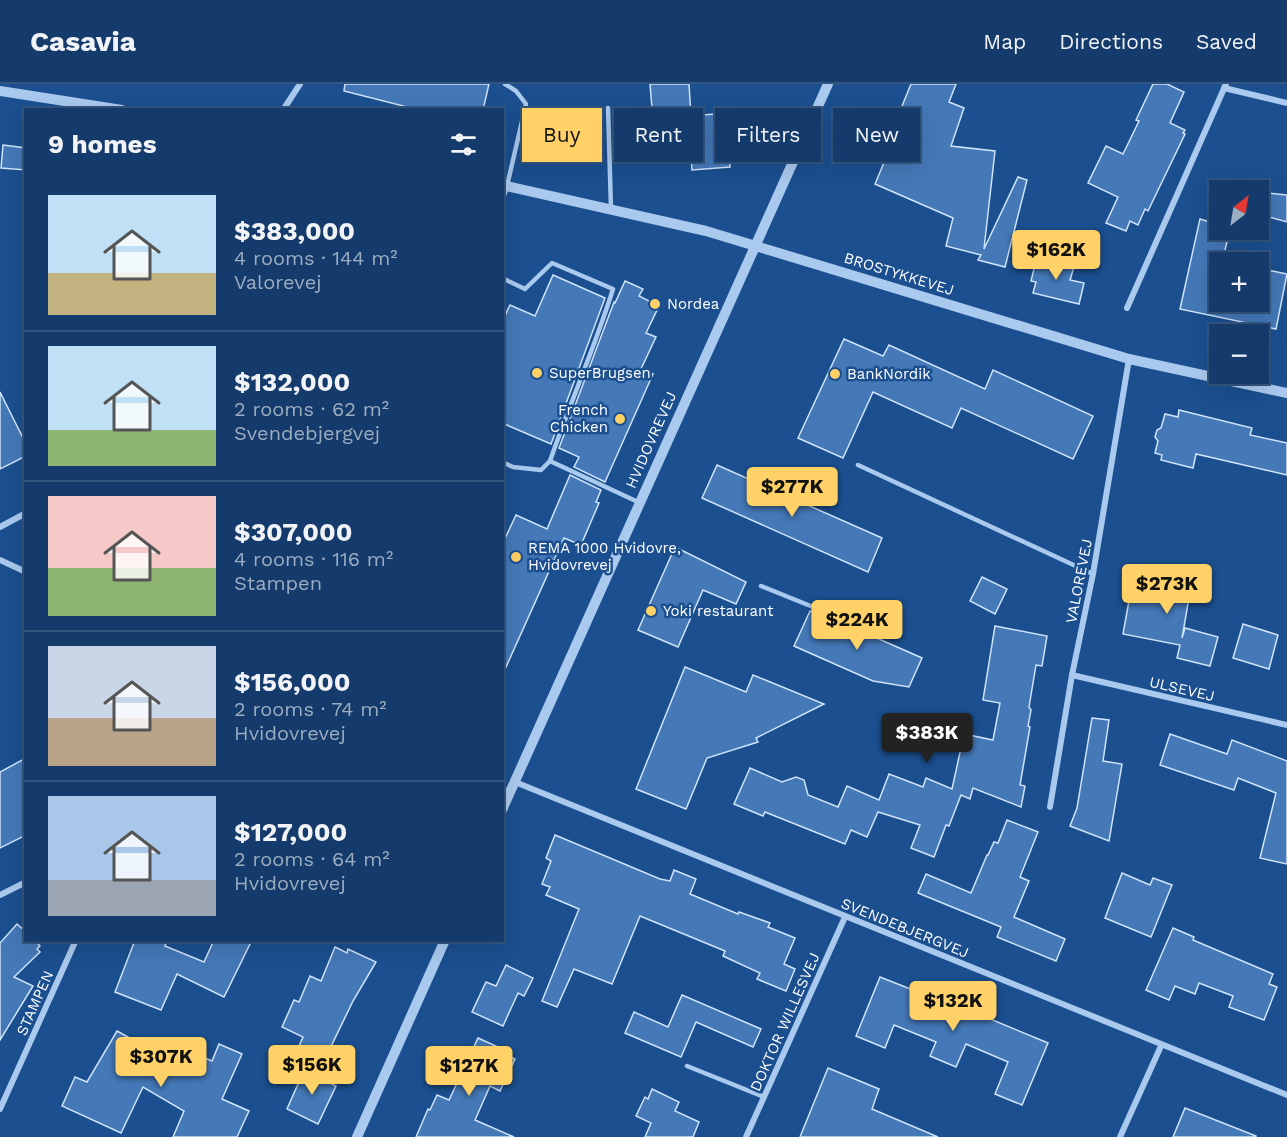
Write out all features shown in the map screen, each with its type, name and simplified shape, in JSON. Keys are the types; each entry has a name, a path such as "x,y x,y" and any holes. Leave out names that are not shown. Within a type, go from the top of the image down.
{"street":[{"path":"284,108 300,84"},
{"name":"HVIDOVREVEJ","path":"504,806 828,84"},
{"path":"1127,308 1225,86 1287,103"},
{"path":"0,91 109,108"},
{"name":"BROSTYKKEVEJ","path":"505,185 706,231 1128,359 1287,393"},
{"name":"VALOREVEJ","path":"1050,807 1072,675 1093,574 1128,359"},
{"path":"0,527 24,514"},
{"path":"0,560 24,571"},
{"name":"ULSEVEJ","path":"1072,675 1287,725"},
{"name":"SVENDEBJERGVEJ","path":"515,782 1161,1046 1287,1095"},
{"path":"0,895 24,883"},
{"name":"DOKTOR WILLESVEJ","path":"746,1137 845,917"},
{"name":"STAMPEN","path":"0,1109 75,942"},
{"path":"357,1137 443,942"},
{"path":"1120,1137 1161,1046"}],"lane":[{"path":"505,84 516,91 526,104 505,185"},
{"path":"608,108 611,209"},
{"path":"504,279 525,289 552,263 613,289 599,333 571,401 550,461 542,471 513,467 504,463"},
{"path":"550,461 639,503"},
{"path":"858,465 1093,574"},
{"path":"761,586 818,609"},
{"path":"687,1066 764,1097"}],"building":[{"path":"345,84 489,84 483,108 411,108 344,91"},
{"path":"650,84 689,84 690,108 652,108"},
{"path":"911,84 956,84 949,102 964,108 951,146 995,151 984,249 1018,177 1027,180 1005,267 978,260 981,255 946,246 953,218 875,184 884,162 920,162 920,108 901,108"},
{"path":"1153,84 1167,84 1184,92 1170,123 1185,130 1183,133 1185,134 1148,211 1145,209 1138,225 1130,221 1126,231 1106,223 1118,197 1088,183 1106,146 1123,154"},
{"path":"715,114 715,162 730,162 730,167 692,170 691,162 703,162 703,115"},
{"path":"3,145 24,148 24,170 1,168"},
{"path":"1269,193 1287,195 1287,222 1269,217"},
{"path":"1200,219 1209,222 1209,240 1228,240 1224,252 1209,252 1209,312 1269,312 1269,270 1287,274 1276,329 1269,328 1269,324 1252,324 1180,309"},
{"path":"1037,257 1074,267 1070,280 1084,283 1079,304 1033,293 1036,282 1031,281"},
{"name":"SuperBrugsen","path":"553,275 605,298 551,444 504,424 504,318 510,305 535,316"},
{"path":"625,281 643,289 639,296 659,306 646,333 656,337 641,369 653,374 605,482 574,467 579,457 559,448 614,302"},
{"path":"844,339 883,356 889,345 985,389 993,370 1093,416 1073,459 961,408 952,428 873,392 843,458 798,438"},
{"path":"0,392 24,440 24,457 0,469"},
{"path":"1179,410 1252,428 1250,435 1287,443 1287,475 1196,454 1193,468 1161,460 1162,455 1155,453 1158,441 1155,437 1157,430 1161,428 1165,414 1178,417"},
{"path":"717,465 882,538 868,572 702,498"},
{"path":"570,475 601,490 596,502 599,503 581,545 564,538 504,672 504,541 516,515 547,529"},
{"path":"675,547 746,582 736,604 703,590 678,647 638,630"},
{"path":"1149,567 1193,575 1182,638 1185,628 1218,637 1210,666 1177,658 1180,645 1123,634 1132,584 1145,586"},
{"path":"982,577 1007,589 995,614 970,601"},
{"path":"810,611 820,613 922,658 909,687 873,681 794,646"},
{"path":"1243,624 1278,635 1269,669 1233,658"},
{"path":"995,626 1047,636 1042,666 1036,665 1029,707 1031,710 1028,726 1030,727 1020,785 1025,786 1021,807 973,788 970,799 961,795 934,857 911,848 920,825 878,812 867,837 851,830 845,844 765,812 763,816 734,804 750,768 782,782 796,777 804,780 808,795 838,807 847,786 879,800 889,774 923,787 926,778 952,789 964,734 993,740 1000,703 983,700"},
{"path":"685,667 746,692 753,675 824,704 756,738 758,742 707,758 686,809 636,789"},
{"path":"1092,718 1109,720 1103,761 1122,764 1109,841 1070,826 1077,808"},
{"path":"1170,734 1227,754 1232,740 1287,761 1287,864 1260,858 1276,793 1238,778 1234,790 1160,765"},
{"path":"24,759 24,836 0,848 0,772"},
{"path":"1007,820 1038,832 1020,877 1029,881 1014,917 1065,939 1056,961 997,937 1001,927 918,893 926,874 971,893 987,855 994,842 998,843"},
{"path":"555,835 660,879 670,881 674,870 696,879 690,894 738,914 739,912 770,923 768,927 795,938 784,964 795,969 786,991 757,979 760,973 723,956 725,951 640,916 612,984 574,969 557,1007 542,1001 579,909 546,895 550,887 542,884 551,861 546,858"},
{"path":"1122,873 1150,885 1153,878 1172,885 1151,937 1105,918"},
{"path":"17,924 24,930 24,942 36,942 40,946 37,949 40,952 14,977 33,986 0,1040 0,943"},
{"path":"1173,928 1194,937 1193,940 1273,974 1269,984 1277,987 1264,1020 1229,1007 1233,996 1199,983 1195,994 1175,986 1169,1000 1146,990"},
{"path":"134,942 166,942 165,946 204,962 213,942 251,942 224,997 177,974 161,1010 115,992"},
{"path":"335,947 347,953 348,949 376,962 353,1001 322,1065 296,1053 303,1037 282,1027 294,1000 299,1002 310,976 321,981"},
{"path":"506,965 533,978 524,996 518,993 503,1026 472,1012 486,982 496,986"},
{"path":"880,977 923,994 926,986 973,1006 971,1011 1048,1043 1022,1105 995,1094 1008,1062 966,1044 956,1067 930,1056 936,1042 894,1025 885,1048 856,1036"},
{"path":"682,995 761,1029 753,1047 696,1022 681,1057 625,1033 634,1012 668,1027"},
{"path":"117,1031 160,1055 165,1042 212,1061 219,1044 242,1054 222,1099 249,1111 237,1137 173,1137 184,1111 143,1087 121,1133 62,1106 75,1077 87,1082"},
{"path":"478,1038 498,1047 496,1050 515,1059 500,1091 490,1086 475,1120 514,1137 416,1137 437,1095 449,1100"},
{"path":"306,1066 326,1076 324,1080 336,1086 318,1124 287,1109"},
{"path":"828,1068 879,1089 872,1109 938,1137 800,1137"},
{"path":"652,1089 679,1102 675,1111 699,1122 693,1137 645,1137 651,1123 636,1116 645,1097 648,1099"},
{"path":"1185,1108 1256,1136 1256,1137 1173,1137"}],"place":[{"name":"Nordea","path":"655,304"},
{"name":"SuperBrugsen","path":"537,373"},
{"name":"BankNordik","path":"835,374"},
{"name":"French Chicken","path":"620,419"},
{"name":"REMA 1000 Hvidovre, Hvidovrevej","path":"516,557"},
{"name":"Yoki restaurant","path":"651,611"}]}
